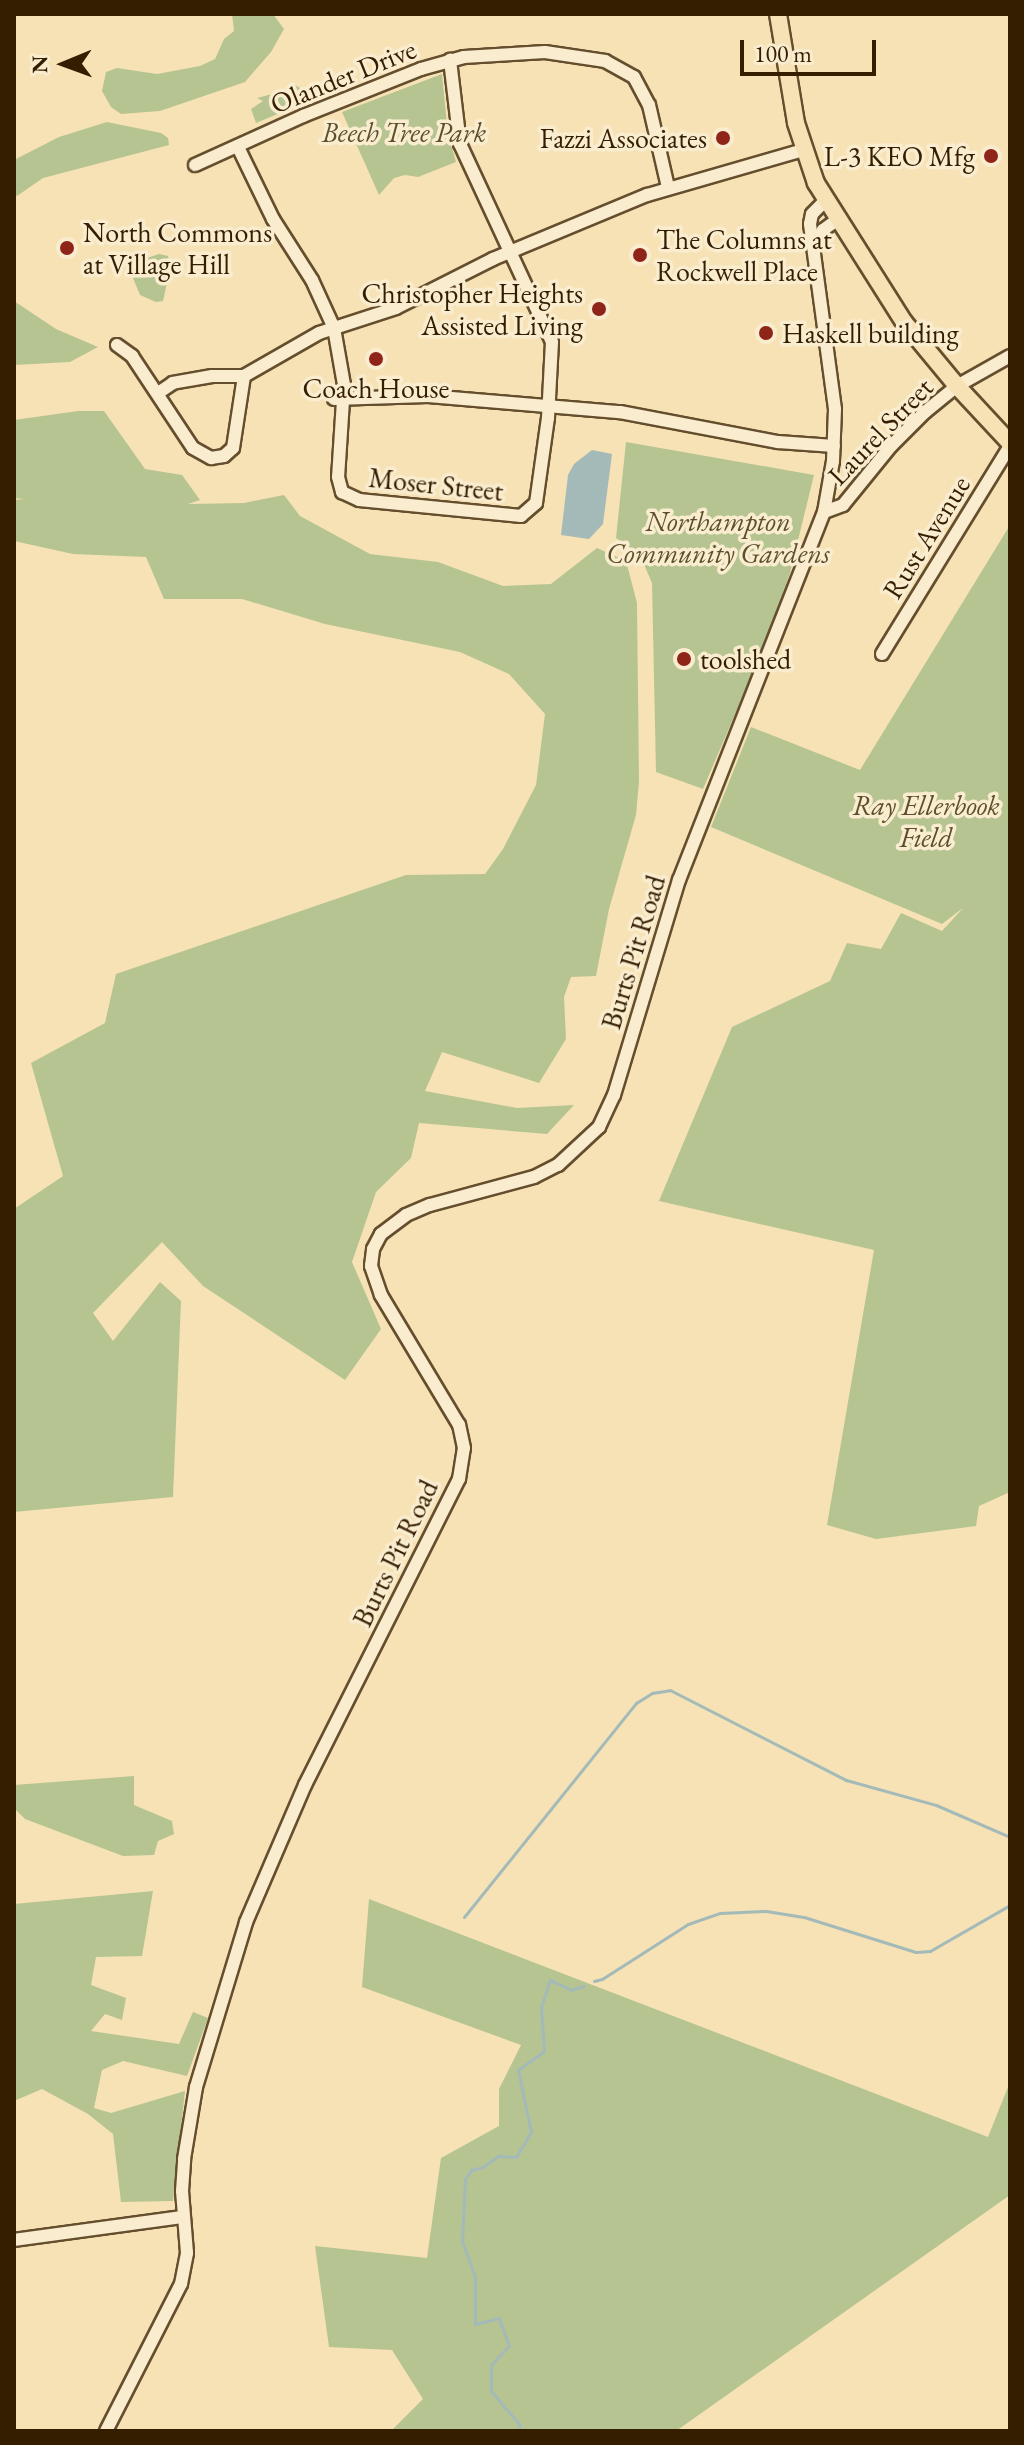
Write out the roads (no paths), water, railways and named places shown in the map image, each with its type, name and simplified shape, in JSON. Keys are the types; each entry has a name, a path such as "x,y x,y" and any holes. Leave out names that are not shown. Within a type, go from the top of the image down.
{"main road":[{"path":"778,14 803,150 826,200 904,322 1010,444"}],"street":[{"name":"Olander Drive","path":"195,165 379,84 450,60 508,52 545,52 605,61 623,68 641,86 649,105 668,187"},
{"name":"Moser Street","path":"339,399 338,477 342,492 359,500 521,516 531,511 536,503 549,408 552,342 508,253 460,144 450,60"},
{"path":"238,147 273,219 312,280 334,328 339,399 428,396 620,412 778,442 834,446"},
{"path":"158,393 173,383 212,376 244,376 302,341 396,308 508,253 668,187 803,150"},
{"path":"824,512 834,446 833,384 810,224 812,214 826,200"},
{"path":"815,245 823,230 838,219"},
{"path":"117,345 132,356 193,448 211,458 224,456 233,448 244,376"},
{"name":"Laurel Street","path":"824,512 843,505 909,426 957,386 1010,356"},
{"name":"Rust Avenue","path":"882,654 1010,444"},
{"name":"Burts Pit Road","path":"106,2431 181,2284 187,2253 183,2217 184,2159 196,2087 246,1922 305,1785 459,1479 464,1448 459,1425 381,1295 371,1266 373,1249 381,1234 406,1215 430,1205 534,1177 558,1165 599,1127 614,1095 693,843 824,512"},
{"path":"14,2240 183,2217"}],"water":[{"path":"592,450 612,454 603,524 589,539 561,535 568,475 574,464"}],"waterway":[{"path":"464,1917 636,1703 652,1693 670,1690 846,1780 936,1805 1010,1837"},
{"path":"594,1981 602,1979 688,1924 720,1913 766,1911 804,1917 916,1952 930,1951 1010,1905"},
{"path":"520,2431 519,2424 491,2391 491,2365 509,2346 499,2318 475,2324 475,2277 462,2242 465,2179 471,2170 483,2167 498,2156 516,2157 531,2132 518,2070 544,2051 541,2007 550,1980 571,1990 583,1986"}],"place":[{"name":"Fazzi Associates","path":"723,138"},
{"name":"L-3 KEO Mfg","path":"991,156"},
{"name":"North Commons at Village Hill","path":"67,248"},
{"name":"The Columns at Rockwell Place","path":"640,255"},
{"name":"Christopher Heights Assisted Living","path":"599,309"},
{"name":"Haskell building","path":"766,333"},
{"name":"Coach House","path":"376,359"},
{"name":"toolshed","path":"684,659"}],"park label":[{"name":"Beech Tree Park","path":"404,132"},
{"name":"Northampton Community Gardens","path":"718,537"},
{"name":"Ray Ellerbook Field","path":"926,821"}]}
